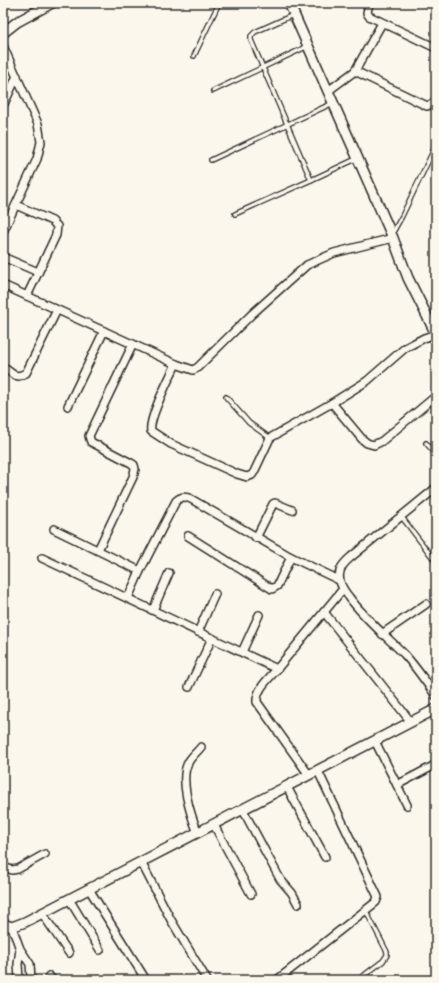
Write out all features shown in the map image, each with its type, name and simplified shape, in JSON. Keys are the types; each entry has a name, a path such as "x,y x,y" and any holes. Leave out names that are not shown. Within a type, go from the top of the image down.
{"street":[{"path":"3,33 17,22 52,3"},
{"path":"369,3 367,13 368,16 436,48"},
{"path":"176,364 152,422 151,430 156,435 171,444 245,478 252,475 270,438 332,403 367,381 405,348 424,338 436,334 408,278 392,236 294,15 292,4"},
{"path":"328,91 354,71 382,23"},
{"path":"3,46 38,124 41,142 37,159 3,232"},
{"path":"354,71 426,106 432,104 436,100"},
{"path":"3,106 17,76"},
{"path":"16,205 52,221 57,226 56,235 27,296"},
{"path":"3,285 190,370 197,368 252,314 307,265 334,253 392,236"},
{"path":"3,257 38,272"},
{"path":"3,367 14,375 19,376 26,373 57,310"},
{"path":"68,406 104,331"},
{"path":"98,550 133,477 135,469 134,465 131,463 91,442 89,436 133,344"},
{"path":"332,403 362,439 367,443 374,445 382,441 436,396"},
{"path":"436,488 345,563 341,568 339,580 355,605 382,634 405,655 436,696"},
{"path":"128,598 140,571 176,501 183,496 191,499 290,558 339,580"},
{"path":"256,538 273,504 275,503 292,510"},
{"path":"54,529 140,571"},
{"path":"188,536 272,589 277,586 290,558"},
{"path":"42,558 277,669"},
{"path":"153,610 169,573"},
{"path":"309,775 257,702 257,697 261,689 343,588"},
{"path":"198,632 215,594"},
{"path":"382,634 426,604"},
{"path":"324,612 411,722"},
{"path":"242,652 259,615"},
{"path":"189,687 212,638"},
{"path":"3,932 7,926 42,913 436,709"},
{"path":"375,741 407,805"},
{"path":"198,833 188,806 185,787 185,771 188,761 201,747"},
{"path":"397,785 435,764"},
{"path":"277,980 376,902 378,897 318,771"},
{"path":"287,787 325,857"},
{"path":"243,810 280,879 292,893 298,904"},
{"path":"214,825 251,894"},
{"path":"3,867 12,870 18,869 45,854"},
{"path":"141,862 171,920 207,980"},
{"path":"89,889 146,980"},
{"path":"69,899 100,950"},
{"path":"42,913 69,953"},
{"path":"7,926 30,964 31,980"},
{"path":"19,980 18,964 20,949"}],"lane":[{"path":"194,56 219,3"},
{"path":"294,15 252,34 251,40 311,180"},
{"path":"213,91 308,46"},
{"path":"211,160 333,103"},
{"path":"392,236 436,145"},
{"path":"235,214 358,158"},
{"path":"226,397 249,423 270,438"},
{"path":"426,443 436,454"},
{"path":"401,516 436,562"},
{"path":"358,980 388,955 365,910"}]}
